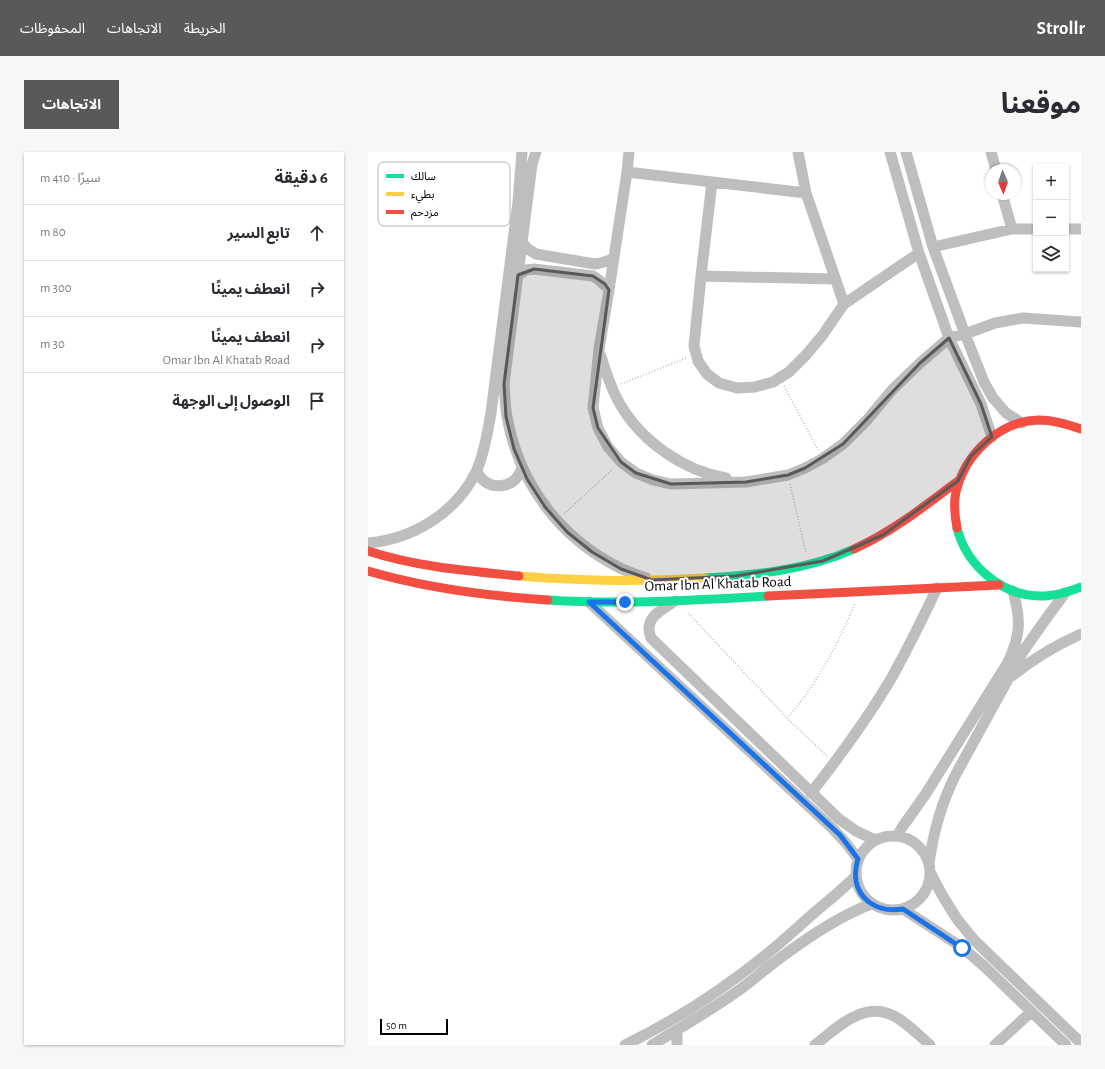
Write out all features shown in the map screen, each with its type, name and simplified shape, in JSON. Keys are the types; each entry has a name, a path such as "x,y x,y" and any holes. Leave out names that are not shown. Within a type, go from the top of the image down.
{"street":[{"path":"368,543 389,540 407,534 440,516 454,503 477,471 486,443 492,413 518,202 522,152"},
{"path":"536,152 532,164 504,384 506,416 514,449 527,479 545,507 567,532 592,552 621,569 652,580"},
{"path":"629,152 599,349 593,408 598,428 608,447 621,462 636,473 653,480 671,484 746,482 788,475 822,459 843,444 867,420 892,390 920,363 950,338 995,323 1023,318 1081,322"},
{"path":"798,152 806,193 844,304"},
{"path":"890,152 919,253 950,338 981,404 992,437"},
{"path":"906,152 933,247 984,382 993,398 1006,412 1022,423"},
{"path":"991,152 994,164"},
{"path":"627,172 806,193"},
{"path":"712,182 694,346 698,361 707,374 719,383 737,388 755,387 773,382 780,378 789,372 806,355 822,336 844,304 919,253"},
{"path":"1004,200 1012,229"},
{"path":"933,247 1012,229 1033,229"},
{"path":"1069,229 1081,229"},
{"path":"522,242 528,249 536,254 545,256 595,264 608,262 614,258"},
{"path":"518,274 534,268 593,276 605,284 609,290"},
{"path":"701,276 835,279"},
{"path":"599,349 607,378 620,405 639,429 661,450 687,466 716,476 746,482"},
{"path":"1081,430 1069,424 1054,421 1038,421 1022,423 1001,431 981,446 971,456 958,481 954,501 955,521 960,540 970,558 982,573 999,585 1026,595 1039,596 1052,596 1067,593 1081,587"},
{"path":"477,471 482,480 491,485 501,486 514,480 518,476 522,467"},
{"name":"Omar Ibn Al Khatab Road","path":"368,551 424,565 541,578 652,580 736,576 780,570 809,564 864,545 901,523 958,481"},
{"name":"Omar Ibn Al Khatab Road","path":"368,572 416,583 499,596 589,602 676,600 999,585"},
{"path":"811,793 835,763 891,678 916,634 937,588"},
{"path":"897,836 937,776 1007,664 1014,650 1018,635 1019,620 1013,591"},
{"path":"1067,593 1081,596"},
{"path":"1067,593 1033,636 1016,664 948,790 936,826 930,868 928,884 923,896 917,902 903,909 886,910 878,908 871,904 860,892 857,885 855,871 858,859 865,848 875,840 890,836 897,836 917,845 926,856 930,868 942,896 957,919 974,940 1081,1043"},
{"path":"676,600 650,620 648,632 651,638 847,826 875,840"},
{"path":"589,602 832,828 846,842 858,859"},
{"path":"1008,679 1046,652 1081,634"},
{"path":"626,1045 652,1032 712,995 768,953 856,877"},
{"path":"652,1045 708,1012 776,961 834,921 871,904"},
{"path":"903,909 962,948 985,967 1066,1045"},
{"path":"815,1045 852,1017 875,1011 887,1013 898,1018 930,1045"},
{"path":"995,1045 1031,1012"},
{"path":"677,1030 677,1045"}],"path":[{"path":"612,387 696,354"},
{"path":"780,378 822,459"},
{"path":"557,520 621,462"},
{"path":"788,475 809,564"},
{"path":"787,718 810,689 829,658 846,626 859,591"},
{"path":"676,600 787,718 835,763"}],"highlighted area":[{"path":"534,269 543,269 593,276 605,284 609,290 593,408 598,428 621,462 636,473 671,484 746,482 788,475 805,468 843,444 920,363 949,338 981,404 992,437 971,456 958,481 883,535 823,561 736,576 652,580 621,569 592,552 567,532 545,507 527,479 514,449 506,417 504,384 518,275"}],"traffic: fast":[{"path":"957,528 962,542 978,567 1002,586 1015,592 1045,596 1063,593 1081,587"},
{"path":"705,578 762,573 800,567 854,549"},
{"path":"548,600 630,602 768,596"}],"traffic: slow":[{"path":"519,576 612,580 705,578"}],"traffic: jam":[{"path":"957,528 955,515 956,492 967,465 986,442 1010,426 1024,422 1039,420 1050,421 1081,429"},
{"path":"854,549 895,527 958,481"},
{"path":"368,551 424,565 519,576"},
{"path":"368,571 435,587 548,600"},
{"path":"768,596 999,585"}],"route":[{"path":"625,602 589,602 840,835 853,850 858,859 855,871 857,885 860,892 871,904 886,910 903,909 962,948"}]}
